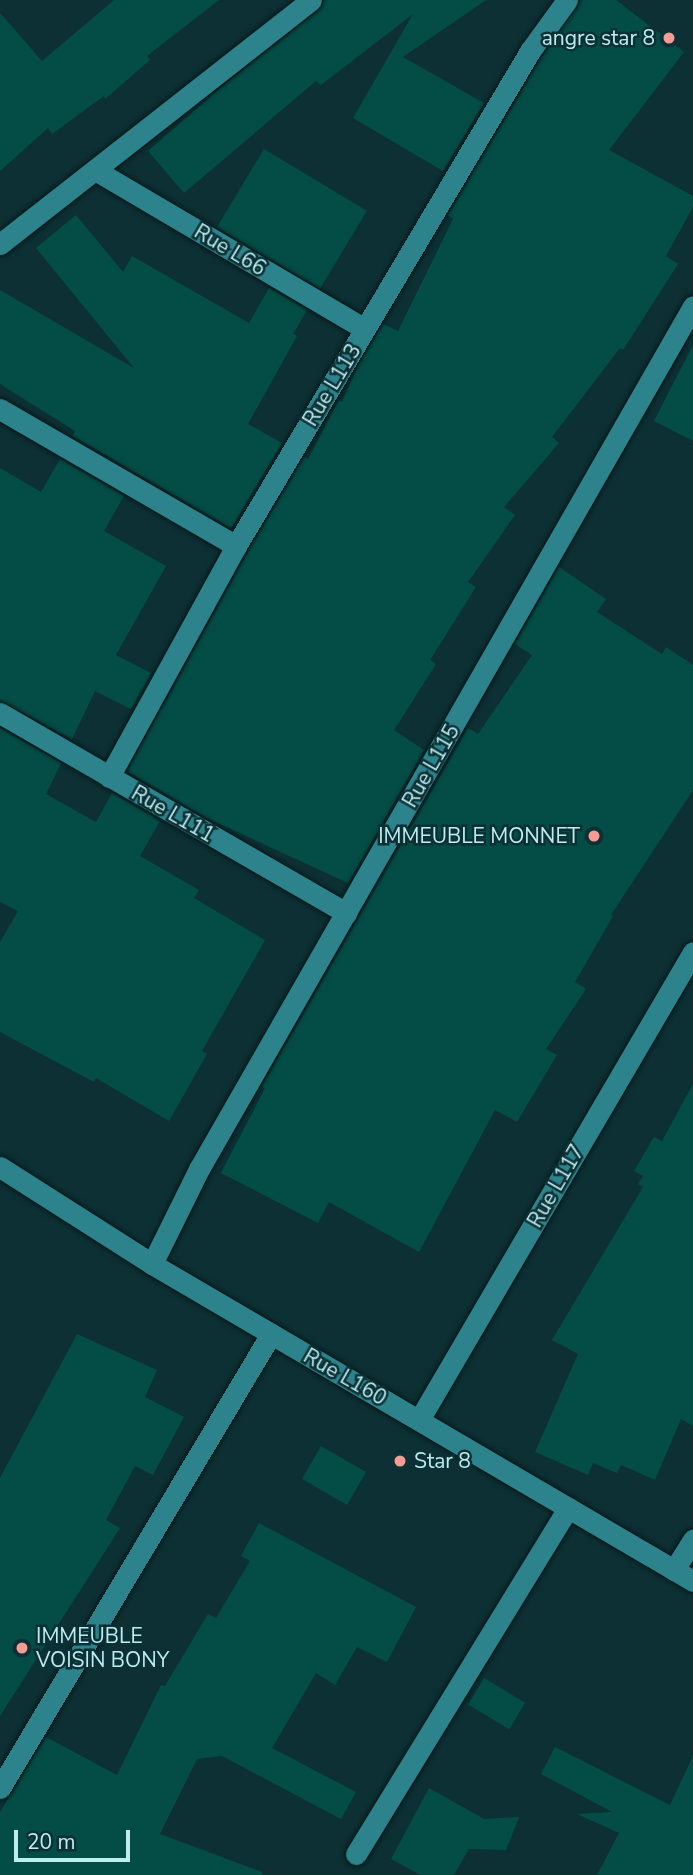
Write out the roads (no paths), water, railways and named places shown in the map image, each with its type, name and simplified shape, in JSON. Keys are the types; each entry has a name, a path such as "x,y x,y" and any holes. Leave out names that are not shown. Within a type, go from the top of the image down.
{"street":[{"path":"0,244 311,0"},
{"name":"Rue L113","path":"109,777 236,546 530,51 567,0"},
{"name":"Rue L66","path":"95,170 365,329"},
{"name":"Rue L115","path":"152,1264 199,1170 693,306"},
{"path":"0,409 236,546"},
{"name":"Rue L111","path":"0,713 346,913"},
{"name":"Rue L117","path":"419,1420 693,952"},
{"name":"Rue L160","path":"0,1167 152,1264 693,1581"},
{"path":"0,1788 271,1334"},
{"path":"356,1854 568,1508"},
{"path":"674,1570 693,1539"}],"place":[{"name":"angre star 8","path":"669,38"},
{"name":"IMMEUBLE MONNET","path":"594,836"},
{"name":"Star 8","path":"400,1461"},
{"name":"IMMEUBLE VOISIN BONY","path":"22,1648"}]}
